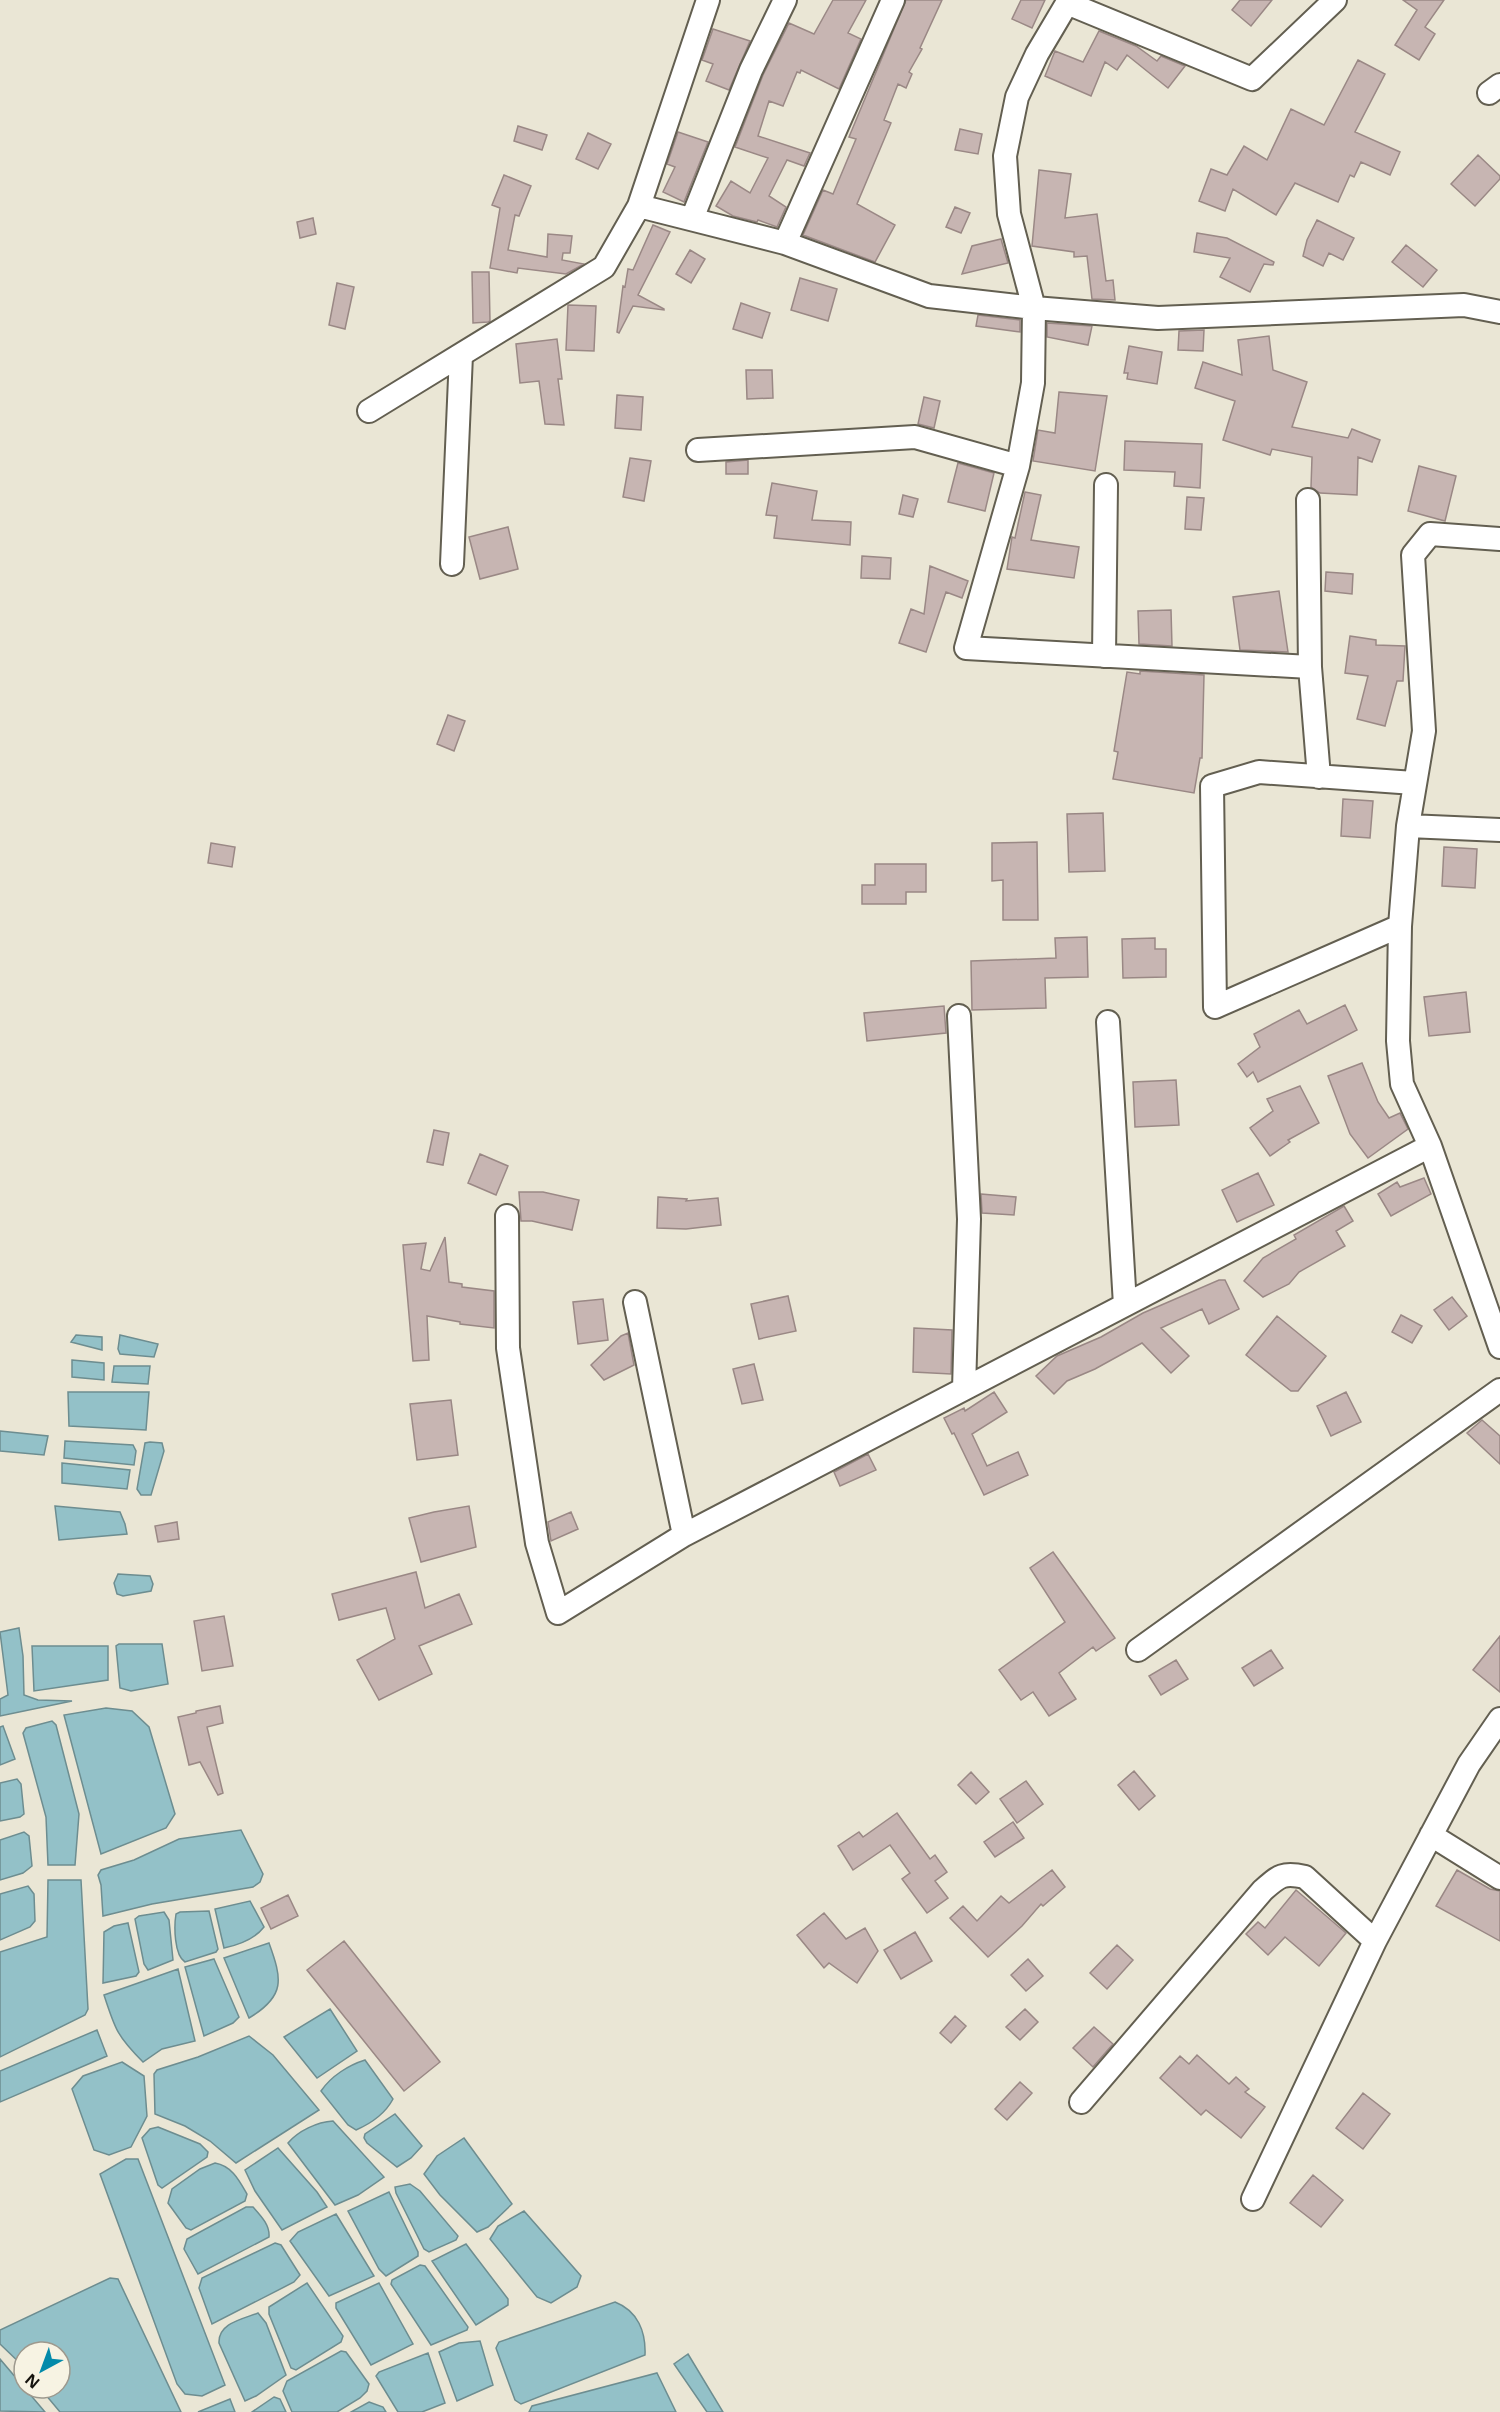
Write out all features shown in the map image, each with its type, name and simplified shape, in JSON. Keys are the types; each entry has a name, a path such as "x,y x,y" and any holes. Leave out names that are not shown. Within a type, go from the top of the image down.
{"street":[{"path":"369,411 604,267 639,206 708,0"},
{"path":"692,219 752,70 785,0"},
{"path":"785,243 893,0"},
{"path":"1310,667 966,648 1018,466 1033,383 1034,308 1009,214 1005,156 1017,97 1036,54 1068,1 1252,79 1335,0"},
{"path":"639,206 785,243 930,296 1034,308 1158,318 1464,305 1500,312"},
{"path":"452,564 461,355"},
{"path":"698,450 915,437 1018,466"},
{"path":"1104,656 1106,484"},
{"path":"1308,500 1310,667 1319,777"},
{"path":"1500,539 1430,534 1413,555 1424,731 1408,826 1400,926 1398,1041 1402,1084 1430,1146 1500,1347"},
{"path":"1400,926 1215,1007 1212,786 1259,772 1414,783"},
{"path":"1408,826 1500,830"},
{"path":"959,1016 969,1219 964,1389"},
{"path":"1108,1022 1125,1305"},
{"path":"507,1216 508,1348 537,1543 558,1613 684,1534 1430,1146"},
{"path":"635,1302 684,1534"},
{"path":"1138,1650 1500,1390"},
{"path":"1253,2199 1375,1941 1469,1764 1500,1719"},
{"path":"1431,1835 1500,1878"},
{"path":"1081,2102 1263,1890 1279,1876 1291,1874 1305,1877 1375,1941"}],"water":[{"path":"76,1335 102,1337 102,1350 71,1342"},
{"path":"120,1335 158,1344 154,1357 120,1354 118,1349"},
{"path":"72,1360 104,1363 104,1380 72,1377"},
{"path":"114,1366 150,1366 148,1384 112,1382"},
{"path":"68,1392 149,1392 146,1430 69,1426"},
{"path":"0,1431 48,1436 44,1455 0,1451"},
{"path":"65,1441 133,1445 136,1451 134,1465 64,1458"},
{"path":"145,1443 162,1443 164,1451 151,1495 141,1495 137,1489"},
{"path":"62,1463 130,1470 127,1489 62,1483"},
{"path":"55,1506 120,1512 127,1534 59,1540"},
{"path":"118,1574 150,1576 153,1584 151,1591 123,1596 117,1594 114,1583"},
{"path":"19,1628 23,1656 24,1695 38,1700 72,1701 0,1716 0,1699 8,1695 0,1632"},
{"path":"119,1644 162,1644 168,1684 131,1691 120,1688 116,1646"},
{"path":"32,1646 108,1646 108,1680 34,1691"},
{"path":"106,1708 132,1711 149,1727 175,1814 166,1828 101,1854 64,1715"},
{"path":"52,1721 56,1725 79,1814 75,1865 48,1865 46,1817 23,1733 26,1728"},
{"path":"3,1726 15,1759 0,1765 0,1727"},
{"path":"17,1779 21,1784 24,1814 0,1821 0,1783"},
{"path":"241,1830 263,1874 260,1882 253,1887 152,1904 103,1916 98,1875 101,1870 134,1860 179,1839"},
{"path":"24,1832 29,1836 32,1866 23,1873 0,1880 0,1840"},
{"path":"48,1880 81,1880 88,2009 85,2015 0,2057 0,1952 47,1937"},
{"path":"28,1886 34,1894 35,1921 30,1927 0,1940 0,1894"},
{"path":"250,1901 264,1927 251,1939 224,1948 215,1909"},
{"path":"209,1911 218,1949 216,1952 185,1962 177,1947 176,1914"},
{"path":"164,1912 169,1920 173,1960 148,1970 144,1964 135,1919 139,1916"},
{"path":"128,1923 139,1972 136,1976 103,1983 104,1932 114,1926"},
{"path":"269,1943 277,1967 278,1986 270,2002 249,2018 224,1958"},
{"path":"214,1959 239,2017 233,2023 204,2036 185,1967"},
{"path":"178,1969 195,2041 162,2049 143,2062 118,2032 104,1995"},
{"path":"330,2009 357,2051 317,2078 284,2037"},
{"path":"97,2030 107,2056 0,2102 0,2071"},
{"path":"249,2036 273,2055 319,2110 236,2163 210,2141 185,2126 155,2114 154,2074 157,2070 198,2057"},
{"path":"365,2060 393,2099 378,2118 356,2130 348,2125 321,2091 341,2072"},
{"path":"122,2062 144,2076 147,2116 131,2147 109,2155 94,2150 72,2089 83,2076"},
{"path":"395,2114 422,2146 411,2158 397,2167 364,2138 365,2134"},
{"path":"333,2121 384,2177 358,2195 335,2205 288,2143 308,2128"},
{"path":"158,2127 200,2144 208,2152 207,2157 162,2188 158,2185 142,2138 150,2129"},
{"path":"464,2138 512,2204 488,2227 477,2232 440,2195 424,2174 437,2156"},
{"path":"278,2148 317,2192 327,2207 282,2230 255,2191 245,2170"},
{"path":"126,2159 138,2159 225,2385 202,2396 185,2394 177,2384 100,2174"},
{"path":"215,2163 226,2167 234,2174 247,2194 245,2201 191,2230 186,2228 168,2203 172,2189 200,2169"},
{"path":"410,2184 420,2191 458,2236 456,2240 429,2252 424,2249 396,2193 395,2187"},
{"path":"389,2192 418,2256 386,2276 379,2269 348,2211"},
{"path":"246,2207 253,2207 262,2217 269,2237 198,2274 184,2249 187,2239"},
{"path":"524,2211 581,2276 577,2287 551,2303 537,2297 490,2239 498,2226"},
{"path":"336,2214 374,2276 329,2296 290,2241 298,2232"},
{"path":"275,2243 281,2245 300,2275 294,2282 212,2324 199,2288 202,2278"},
{"path":"466,2244 508,2299 508,2305 476,2325 432,2261"},
{"path":"420,2265 425,2266 468,2327 467,2330 431,2345 391,2284 392,2280"},
{"path":"110,2278 118,2279 181,2412 60,2412 50,2400 72,2400 72,2340 12,2340 12,2356 0,2344 0,2330"},
{"path":"307,2283 343,2336 341,2342 296,2370 291,2368 269,2314 269,2307"},
{"path":"379,2283 413,2344 371,2365 336,2308 336,2303"},
{"path":"615,2302 630,2311 639,2323 644,2338 645,2355 521,2404 515,2400 496,2348 499,2342"},
{"path":"258,2313 266,2323 286,2375 245,2401 219,2343 220,2336 227,2326"},
{"path":"480,2341 493,2385 457,2401 439,2352 459,2343"},
{"path":"341,2351 346,2352 369,2384 367,2391 337,2412 292,2412 283,2391 287,2381"},
{"path":"428,2353 445,2403 422,2412 398,2412 376,2376 379,2372"},
{"path":"688,2354 723,2412 707,2412 674,2364"},
{"path":"0,2359 12,2373 12,2400 35,2400 45,2412 0,2411"},
{"path":"657,2373 676,2412 529,2412 532,2406"},
{"path":"274,2397 280,2399 286,2412 252,2412"},
{"path":"230,2399 235,2412 198,2412"},
{"path":"369,2402 383,2407 386,2412 351,2412"}],"building":[{"path":"833,0 866,0 848,33 861,39 839,89 801,70 800,73 797,72 783,106 769,101 758,136 810,153 804,166 787,160 769,196 786,207 777,227 758,220 757,222 733,216 716,206 731,181 750,193 768,158 735,147 763,75 789,23 814,34"},
{"path":"906,0 942,0 920,48 922,49 909,72 912,74 906,88 898,84 884,120 891,123 857,204 895,225 875,262 803,235 823,190 833,194 856,139 849,137"},
{"path":"1021,0 1045,0 1032,28 1012,19"},
{"path":"1240,0 1272,0 1251,26 1232,10"},
{"path":"1403,0 1444,0 1425,27 1435,34 1419,60 1395,45 1417,10"},
{"path":"713,29 750,41 729,90 706,81 713,64 702,60"},
{"path":"1099,31 1136,46 1157,61 1161,56 1185,66 1168,88 1127,55 1117,70 1105,62 1091,96 1045,76 1055,51 1083,62"},
{"path":"1358,60 1385,74 1355,132 1400,152 1390,175 1361,162 1354,177 1350,175 1338,202 1295,183 1276,215 1233,189 1225,211 1199,201 1211,169 1227,175 1244,146 1267,160 1291,109 1324,125"},
{"path":"518,126 547,135 542,150 514,141"},
{"path":"960,129 982,134 978,154 955,150"},
{"path":"678,132 708,142 684,202 663,192 675,167 667,164"},
{"path":"588,133 611,144 598,169 576,159"},
{"path":"1478,155 1500,176 1500,179 1475,206 1451,184"},
{"path":"1039,170 1071,174 1065,218 1097,214 1106,281 1113,280 1115,300 1092,299 1087,256 1074,257 1074,252 1032,246"},
{"path":"504,175 531,186 519,216 515,215 508,250 547,257 548,234 572,236 570,253 563,253 562,260 584,264 566,274 518,268 517,273 490,268 500,208 492,205"},
{"path":"955,207 970,213 961,233 946,227"},
{"path":"313,218 316,234 300,238 297,222"},
{"path":"1317,220 1354,238 1343,260 1329,253 1323,266 1303,256 1307,240"},
{"path":"653,225 670,232 638,295 664,310 633,306 619,333 617,332 623,286 625,287 628,269 633,270"},
{"path":"1197,233 1227,238 1274,262 1273,265 1264,264 1250,292 1220,277 1230,258 1194,252"},
{"path":"1001,239 1008,263 962,274 972,246"},
{"path":"1406,245 1437,270 1423,287 1392,262"},
{"path":"690,250 705,259 691,283 676,274"},
{"path":"472,272 489,272 490,321 488,322 473,323"},
{"path":"800,278 837,289 828,321 791,310"},
{"path":"337,283 354,287 345,329 329,325"},
{"path":"741,303 770,313 762,338 733,329"},
{"path":"568,305 596,306 594,351 566,350"},
{"path":"978,315 1020,320 1020,332 976,326"},
{"path":"1047,323 1092,326 1088,345 1047,337"},
{"path":"1204,330 1203,351 1178,350 1179,331"},
{"path":"1269,336 1273,370 1307,382 1292,427 1348,438 1352,429 1380,440 1372,462 1358,457 1357,495 1320,493 1311,487 1312,457 1272,449 1270,455 1223,440 1235,401 1195,388 1203,362 1242,375 1238,340"},
{"path":"557,339 562,379 558,379 564,425 545,424 539,381 520,383 516,344"},
{"path":"1129,346 1162,352 1157,384 1127,379 1128,373 1124,373"},
{"path":"746,370 772,370 773,398 747,399"},
{"path":"1059,392 1107,396 1095,471 1033,461 1038,430 1055,433"},
{"path":"617,395 643,397 641,430 615,428"},
{"path":"924,397 940,401 934,428 918,424"},
{"path":"1125,441 1202,444 1200,488 1174,486 1175,472 1124,470"},
{"path":"630,458 651,461 644,501 623,497"},
{"path":"748,460 748,474 726,474 726,462"},
{"path":"958,463 994,473 985,511 948,502"},
{"path":"1419,466 1456,476 1445,521 1408,511"},
{"path":"772,483 817,491 812,520 851,522 850,545 774,538 777,516 766,515"},
{"path":"1025,492 1041,495 1031,540 1079,547 1074,578 1007,569 1012,537 1015,538"},
{"path":"903,495 918,499 913,517 899,514"},
{"path":"1187,497 1204,498 1201,530 1185,529"},
{"path":"508,527 518,569 480,579 469,537"},
{"path":"862,556 891,558 890,579 861,578"},
{"path":"930,566 968,581 962,598 946,592 926,652 899,643 911,609 924,614"},
{"path":"1326,572 1353,574 1352,594 1325,591"},
{"path":"1279,591 1288,652 1240,650 1233,597"},
{"path":"1171,610 1172,646 1139,644 1138,611"},
{"path":"1350,636 1376,640 1376,645 1405,646 1403,681 1397,681 1385,726 1357,719 1368,676 1345,673"},
{"path":"1140,671 1204,675 1202,758 1200,758 1194,793 1113,779 1118,752 1114,751 1127,672 1140,674"},
{"path":"448,715 465,721 454,751 437,744"},
{"path":"1343,799 1373,801 1370,838 1341,836"},
{"path":"1103,813 1105,871 1069,872 1067,814"},
{"path":"1037,842 1038,920 1003,920 1003,880 992,881 992,843"},
{"path":"211,843 235,847 232,867 208,863"},
{"path":"1444,847 1477,849 1475,888 1442,886"},
{"path":"875,864 926,864 926,892 906,892 906,904 862,904 862,885 875,885"},
{"path":"1087,937 1088,977 1045,978 1046,1008 972,1010 971,961 1056,958 1055,938"},
{"path":"1155,938 1155,949 1166,949 1166,977 1123,978 1122,939"},
{"path":"1466,992 1470,1032 1429,1036 1424,997"},
{"path":"1345,1005 1357,1030 1258,1082 1253,1072 1247,1077 1238,1064 1260,1047 1254,1034 1299,1010 1307,1024"},
{"path":"944,1006 946,1033 867,1041 864,1013"},
{"path":"1362,1063 1378,1102 1389,1118 1400,1113 1408,1129 1368,1158 1350,1134 1328,1076"},
{"path":"1176,1080 1179,1125 1135,1127 1133,1082"},
{"path":"1300,1086 1319,1123 1288,1140 1290,1142 1270,1156 1250,1128 1273,1111 1267,1099"},
{"path":"434,1130 449,1133 443,1165 427,1162"},
{"path":"480,1154 508,1166 496,1195 468,1183"},
{"path":"1258,1173 1274,1205 1237,1222 1222,1190"},
{"path":"1424,1178 1431,1194 1391,1216 1378,1194 1397,1182 1400,1187"},
{"path":"519,1192 543,1192 579,1200 572,1230 532,1221 521,1221"},
{"path":"981,1194 1016,1197 1014,1215 982,1213"},
{"path":"658,1197 687,1199 686,1201 718,1198 721,1225 686,1229 657,1228"},
{"path":"1344,1206 1353,1221 1336,1231 1345,1246 1299,1272 1289,1284 1263,1297 1244,1281 1263,1258 1296,1239 1294,1235"},
{"path":"445,1237 449,1282 462,1284 462,1287 494,1291 494,1328 460,1324 460,1322 427,1316 429,1360 413,1361 403,1245 426,1243 421,1269 430,1271"},
{"path":"1219,1280 1225,1280 1239,1309 1209,1324 1202,1309 1161,1328 1189,1356 1171,1373 1142,1343 1095,1369 1067,1381 1054,1394 1036,1376 1057,1356 1101,1337 1143,1313"},
{"path":"788,1296 796,1331 759,1339 751,1304"},
{"path":"1452,1297 1467,1316 1449,1330 1434,1310"},
{"path":"603,1299 608,1340 578,1344 573,1302"},
{"path":"1401,1315 1422,1326 1412,1343 1392,1332"},
{"path":"1277,1316 1326,1356 1298,1391 1291,1391 1246,1355"},
{"path":"914,1328 952,1330 951,1374 913,1372"},
{"path":"628,1333 634,1365 604,1380 591,1365 621,1336"},
{"path":"754,1364 763,1400 742,1404 733,1369"},
{"path":"994,1392 1007,1412 972,1434 987,1466 1018,1452 1028,1475 984,1495 954,1433 952,1434 944,1418 964,1408 965,1411"},
{"path":"1346,1392 1361,1422 1331,1436 1317,1406"},
{"path":"451,1400 458,1455 417,1460 410,1404"},
{"path":"1482,1420 1500,1436 1500,1464 1467,1433"},
{"path":"868,1454 876,1470 840,1486 834,1472"},
{"path":"469,1506 476,1547 421,1562 409,1518"},
{"path":"571,1512 578,1529 551,1541 548,1522"},
{"path":"177,1522 179,1539 158,1542 155,1526"},
{"path":"1053,1552 1115,1638 1096,1651 1093,1647 1059,1673 1076,1699 1049,1716 1033,1692 1021,1700 999,1670 1065,1622 1030,1568"},
{"path":"416,1572 425,1608 459,1594 472,1624 419,1646 432,1674 379,1700 357,1660 395,1639 386,1608 339,1620 332,1594"},
{"path":"224,1616 233,1666 202,1671 194,1621"},
{"path":"1500,1636 1500,1692 1473,1670"},
{"path":"1271,1650 1283,1668 1254,1686 1242,1668"},
{"path":"1176,1660 1188,1679 1161,1695 1149,1676"},
{"path":"220,1706 223,1723 207,1727 223,1793 218,1795 200,1762 189,1765 178,1717"},
{"path":"1134,1771 1155,1796 1139,1810 1118,1785"},
{"path":"971,1772 989,1792 976,1804 958,1785"},
{"path":"1026,1781 1043,1804 1017,1823 1000,1799"},
{"path":"897,1813 930,1859 935,1855 947,1872 935,1881 948,1898 927,1913 902,1879 910,1873 890,1845 853,1870 838,1846 859,1832 863,1837"},
{"path":"1013,1822 1024,1838 995,1857 984,1842"},
{"path":"1052,1870 1065,1887 1043,1906 1041,1904 1022,1926 988,1957 950,1918 963,1906 977,1921 1001,1896 1009,1903"},
{"path":"1457,1870 1490,1889 1500,1891 1500,1941 1436,1906"},
{"path":"1296,1890 1346,1933 1319,1966 1285,1937 1268,1955 1246,1934 1258,1922 1265,1928"},
{"path":"288,1895 298,1916 271,1929 261,1908"},
{"path":"824,1913 846,1939 865,1928 878,1951 857,1983 829,1963 824,1968 797,1935"},
{"path":"915,1932 932,1961 901,1979 884,1950"},
{"path":"344,1941 440,2062 404,2091 307,1970"},
{"path":"1117,1945 1133,1960 1107,1989 1090,1973"},
{"path":"1028,1959 1043,1976 1026,1991 1011,1975"},
{"path":"1025,2009 1038,2022 1020,2040 1006,2027"},
{"path":"955,2016 966,2026 951,2043 940,2033"},
{"path":"1094,2027 1113,2044 1093,2067 1073,2048"},
{"path":"1197,2055 1229,2084 1236,2077 1249,2089 1245,2092 1265,2107 1241,2138 1206,2110 1201,2115 1160,2078 1180,2056 1189,2064"},
{"path":"1020,2082 1032,2093 1007,2120 995,2109"},
{"path":"1363,2093 1390,2114 1363,2149 1336,2128"},
{"path":"1313,2175 1343,2200 1321,2227 1290,2203"}]}
